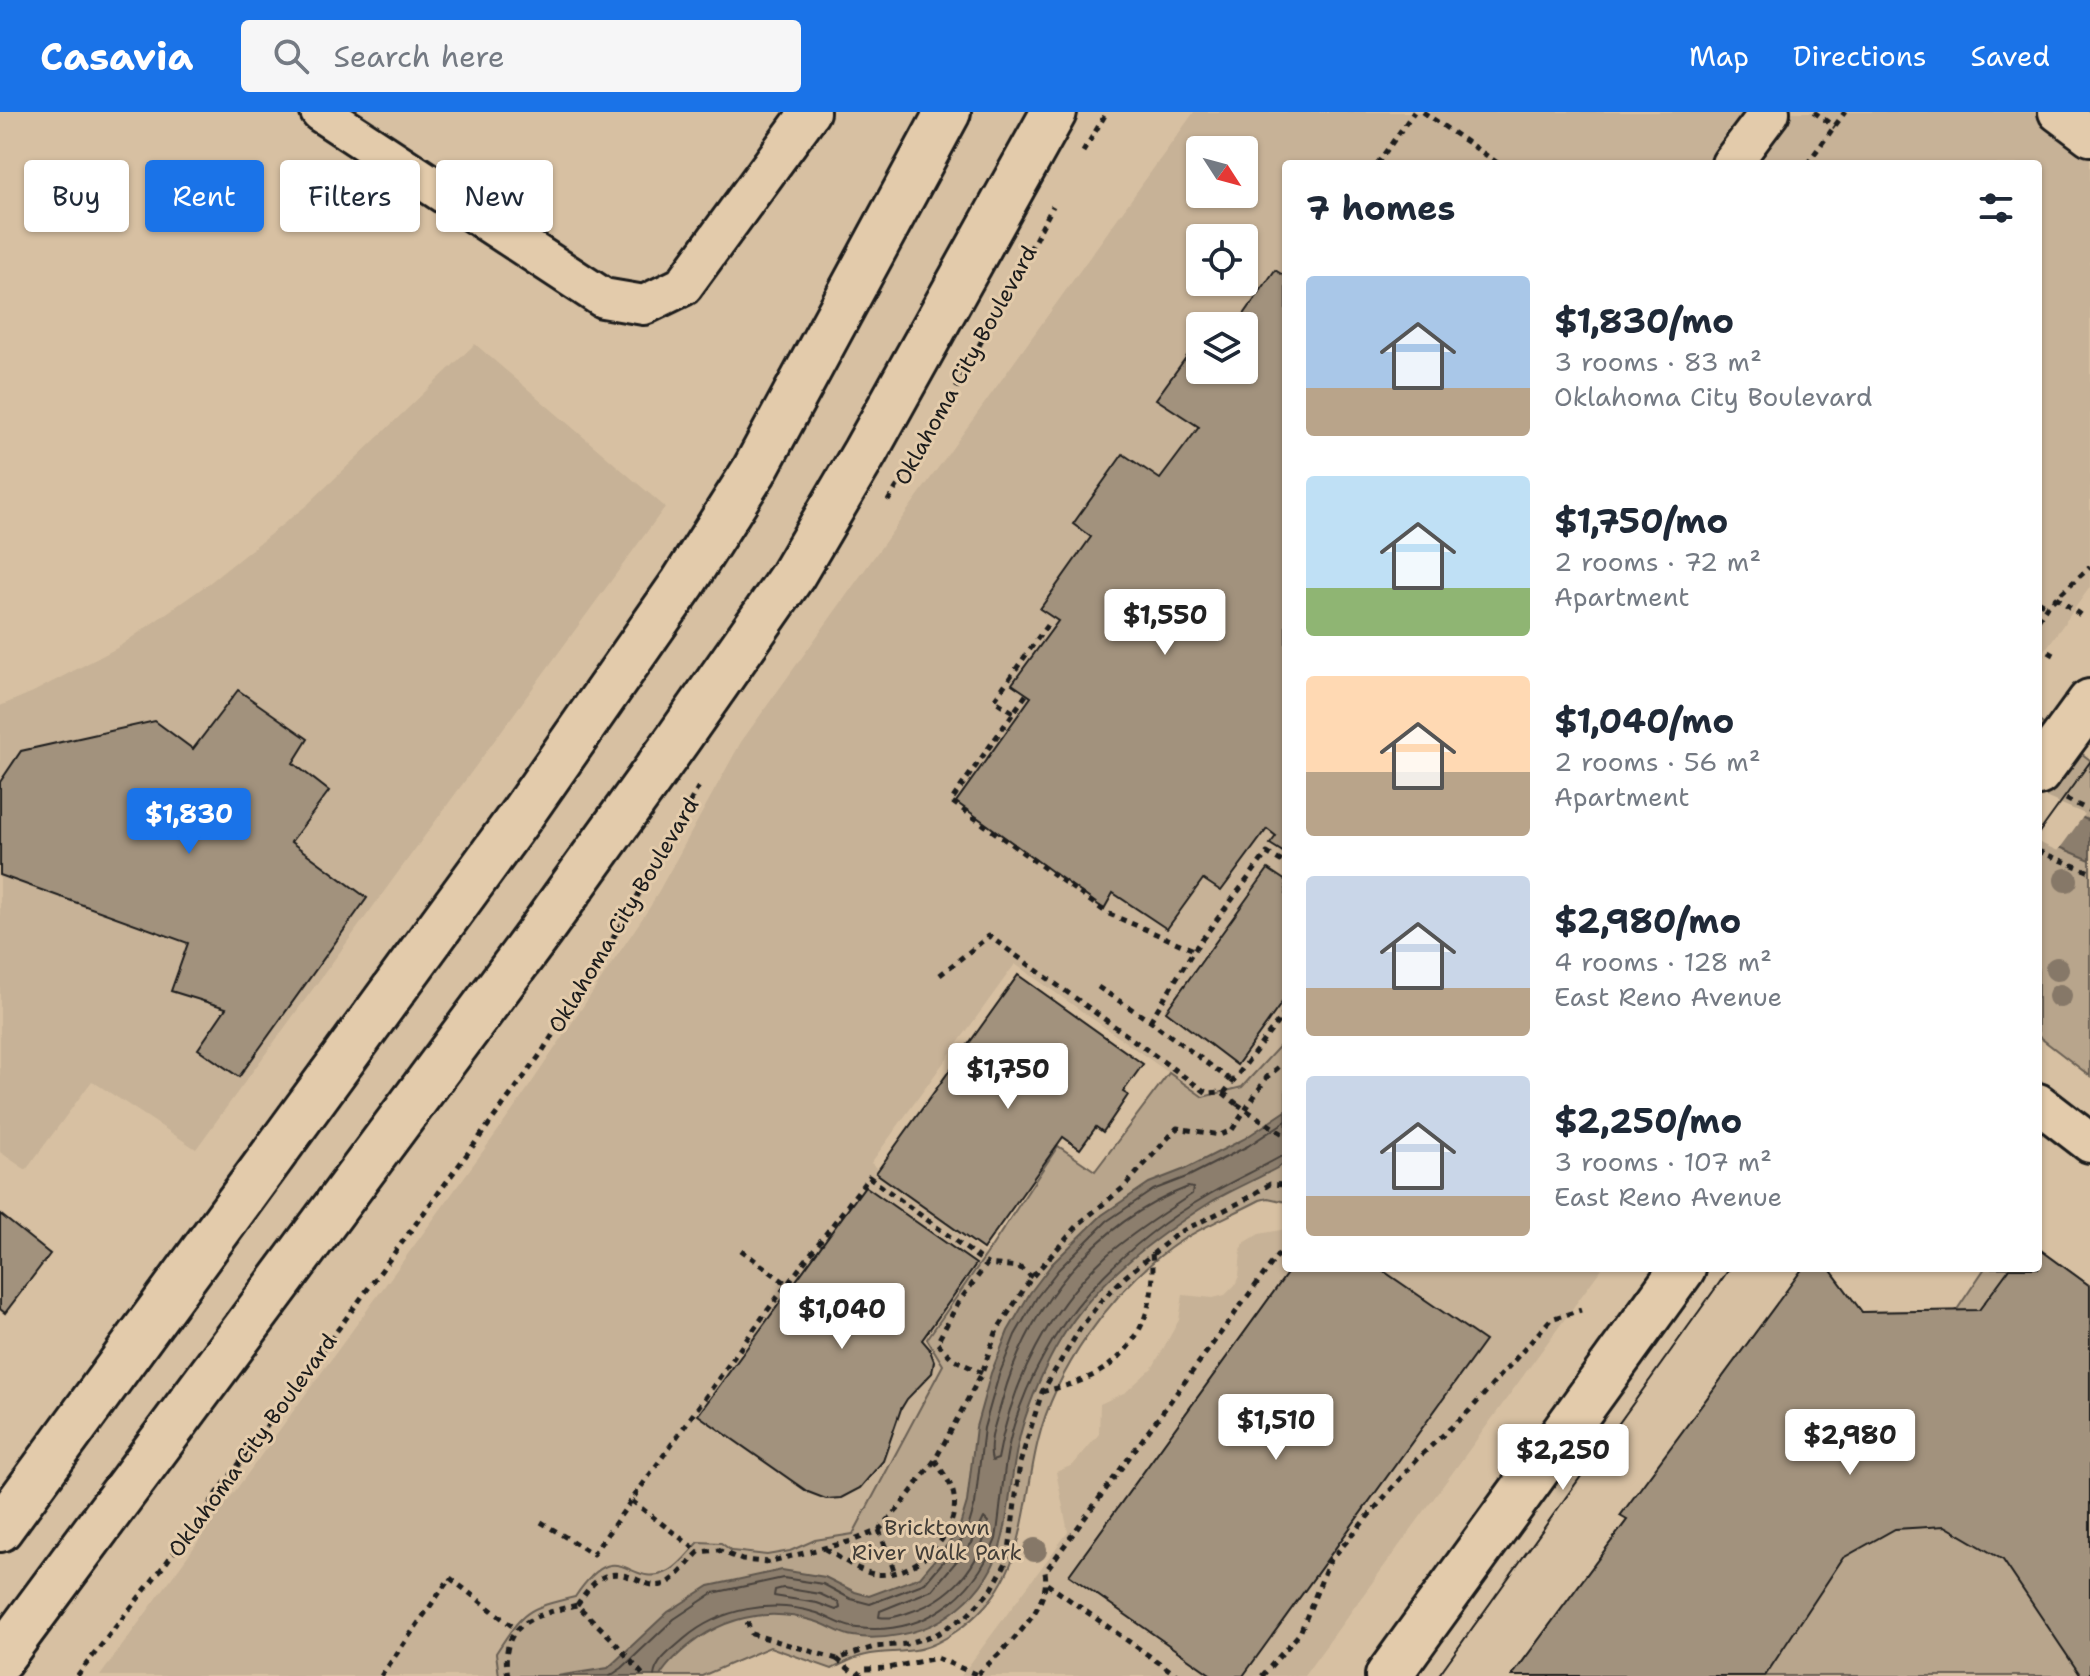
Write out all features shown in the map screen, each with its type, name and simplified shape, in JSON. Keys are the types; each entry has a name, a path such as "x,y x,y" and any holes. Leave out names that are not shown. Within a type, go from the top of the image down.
{"main road":[{"path":"0,1529 522,814 683,583 754,471 948,112"},
{"name":"Oklahoma City Boulevard","path":"0,1659 541,930 792,576 865,452 1054,112"},
{"path":"2050,756 2090,702"},
{"path":"1388,1676 1680,1272"}],"street":[{"path":"320,112 603,298 644,305 683,286 810,112"},
{"path":"1734,160 1770,112"},
{"path":"2042,1106 2090,1143"}],"path":[{"path":"1076,164 1107,112"},
{"path":"1381,160 1414,112"},
{"path":"1423,112 1493,160"},
{"path":"1814,112 1835,127"},
{"path":"1810,160 1845,112"},
{"name":"Oklahoma City Boulevard","path":"880,514 947,406 1054,204"},
{"path":"2042,614 2090,567"},
{"path":"2056,597 2083,617"},
{"path":"2042,603 2047,606"},
{"path":"1013,712 994,700 1050,621"},
{"path":"2042,653 2047,651 2056,656"},
{"path":"1026,695 951,801 1107,913 1194,950"},
{"name":"Oklahoma City Boulevard","path":"77,1676 166,1563 540,1055 623,922 706,773"},
{"path":"1150,1021 1194,950 1267,853 1282,862"},
{"path":"2042,853 2090,872"},
{"path":"940,975 989,936 1207,1093 1224,1094 1282,1133"},
{"path":"1098,987 1233,1082"},
{"path":"1224,1094 1253,1049 1282,1016"},
{"path":"508,1676 505,1660 507,1646 516,1629 545,1612 577,1605 589,1587 610,1574 627,1575 648,1584 662,1585 699,1552 718,1550 742,1560 768,1562 879,1530 935,1460 982,1373 997,1330 1032,1277 1080,1223 1124,1187 1177,1128 1220,1135 1232,1130 1267,1077 1282,1064"},
{"path":"541,1522 593,1554 787,1284 869,1177 987,1264 1019,1267 1032,1277"},
{"path":"837,1659 874,1647 906,1644 937,1634 968,1615 992,1589 1008,1559 1020,1463 1042,1392 1080,1329 1100,1302 1178,1233 1270,1184 1282,1185"},
{"path":"747,1622 752,1634 837,1659 857,1676 864,1669 888,1668 937,1658 979,1675 1030,1622 1047,1584 1045,1572 1282,1249"},
{"path":"741,1250 787,1284"},
{"path":"1042,1392 1085,1380 1125,1352 1142,1329 1151,1302 1152,1253"},
{"path":"982,1373 953,1359 937,1343 958,1303 987,1264"},
{"path":"1262,1676 1300,1633 1329,1562 1417,1459 1470,1410 1551,1319 1581,1310"},
{"path":"823,1548 873,1574 895,1573 920,1561 947,1533 954,1515 953,1491 935,1460"},
{"path":"632,1501 699,1552"},
{"path":"879,1530 895,1573"},
{"path":"381,1676 450,1578 516,1629"},
{"path":"1047,1584 1178,1676"},
{"path":"577,1605 644,1676"}],"shaded area":[{"path":"1194,112 2090,112 2090,587 2042,654 2042,160 1282,160 1282,1043 1242,1087 1203,1097 1015,964 871,1163 986,1255 927,1339 944,1364 853,1534 815,1540 790,1551 767,1555 732,1551 721,1543 699,1542 670,1571 659,1575 646,1576 630,1568 589,1576 575,1597 541,1605 496,1653 499,1676 100,1676 516,1106 650,907 741,742"},
{"path":"475,344 665,507 196,1149 92,1081 26,1170 0,1152 0,706 117,648 208,584 307,505"},
{"path":"1282,1230 1282,1272 1599,1272 1304,1676 961,1676 1068,1532 1056,1472 1073,1465 1099,1434 1100,1404 1126,1392 1153,1367 1179,1320 1183,1295 1213,1298 1225,1295 1235,1285 1244,1243 1259,1234"}],"green space":[{"path":"2042,723 2090,760 2090,1076 2042,1039"},
{"name":"Bricktown River Walk Park","path":"1282,1043 1282,1201 1268,1198 1260,1200 1169,1249 1126,1288 1088,1335 1057,1387 1046,1414 1033,1462 1022,1528 1009,1569 985,1606 964,1626 928,1646 862,1656 832,1669 770,1647 702,1676 499,1676 496,1653 520,1620 536,1608 575,1597 602,1568 623,1566 654,1576 676,1566 699,1542 721,1543 732,1551 767,1555 790,1551 815,1540 853,1534 943,1365 927,1339 1058,1146 1095,1171 1169,1073 1203,1097 1242,1087"},
{"path":"2042,1251 2090,1286 2090,1676 1512,1676 1627,1520 1800,1272 1832,1272 1862,1312 1956,1311 1982,1272 2042,1272"}],"water":[{"path":"2042,800 2090,821 2090,860 2042,840"},
{"path":"1282,1114 1282,1165 1211,1202 1168,1230 1128,1262 1091,1298 1061,1339 1039,1382 1022,1428 1004,1534 996,1557 985,1580 967,1601 932,1625 887,1637 848,1635 799,1617 754,1616 726,1624 699,1638 678,1655 660,1676 557,1676 608,1668 668,1612 709,1586 782,1570 825,1577 869,1596 920,1577 958,1532 967,1502 976,1427 991,1373 1008,1331 1030,1293 1052,1264 1102,1215 1149,1183 1185,1169 1244,1139"}],"pier":[{"path":"2042,796 2085,814 2058,851 2042,844"}],"building":[{"path":"1275,270 1282,274 1282,852 1270,844 1276,836 1267,829 1221,891 1203,879 1167,929 1113,893 1104,909 956,802 1031,697 1012,684 1058,621 1040,609 1091,537 1073,524 1123,454 1160,479 1199,427 1156,399 1186,357 1186,384 1258,384 1258,312 1246,312"},
{"path":"238,690 308,739 293,763 329,791 291,842 367,898 239,1077 198,1049 226,1008 171,991 188,943 0,875 0,782 21,751 155,721 193,749"},
{"path":"1268,869 1282,878 1282,1003 1237,1065 1166,1011"},
{"path":"1018,975 1143,1064 1123,1092 1128,1095 1103,1132 1096,1127 1080,1149 1063,1137 983,1249 876,1173"},
{"path":"865,1186 976,1264 922,1340 934,1361 932,1373 901,1409 883,1461 860,1488 841,1498 826,1499 808,1492 698,1415"},
{"path":"0,1214 50,1254 5,1313 0,1309"},
{"path":"2042,1251 2090,1286 2090,1676 2081,1676 2003,1560 1945,1526 1895,1529 1843,1558 1765,1676 1512,1676 1627,1520 1620,1516 1800,1272 1832,1272 1862,1312 1979,1310 2007,1272 2042,1272"},
{"path":"1288,1272 1385,1272 1485,1341 1243,1676 1213,1676 1069,1575"}],"tram line":[{"path":"2042,828 2090,762"},
{"path":"1438,1676 1727,1272"}]}
